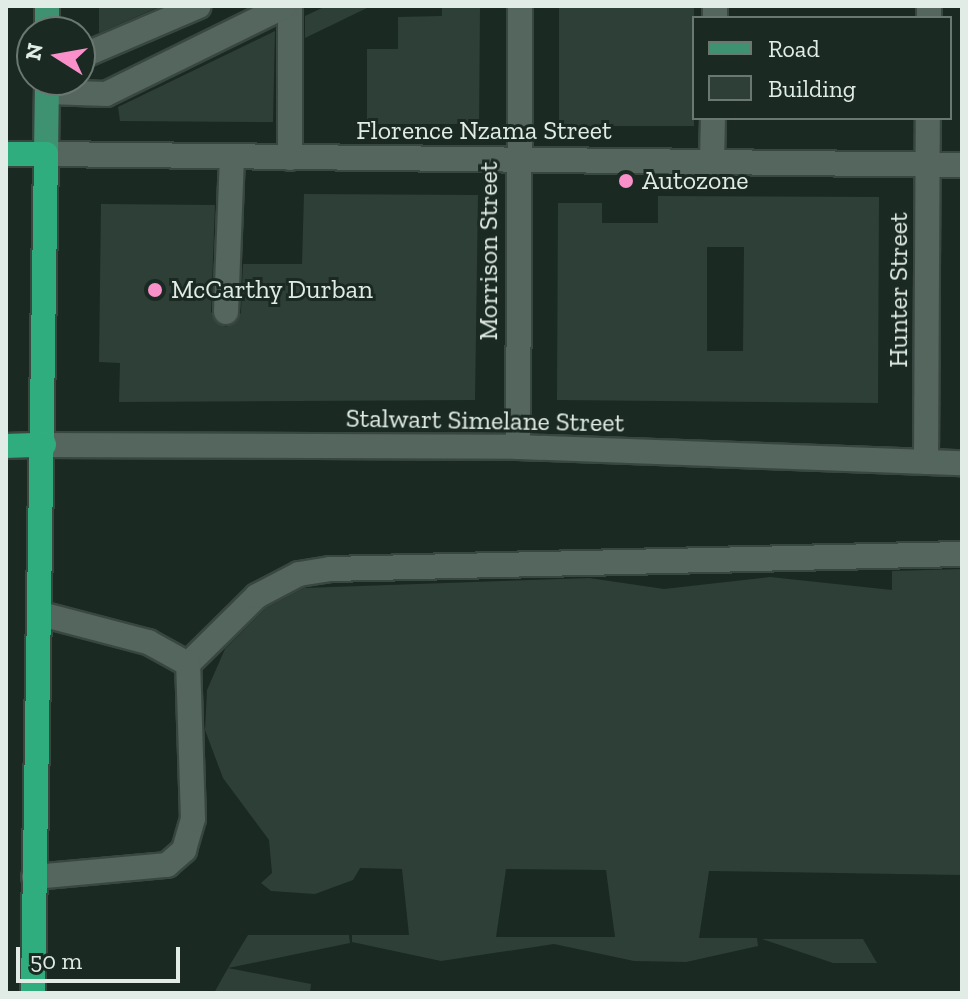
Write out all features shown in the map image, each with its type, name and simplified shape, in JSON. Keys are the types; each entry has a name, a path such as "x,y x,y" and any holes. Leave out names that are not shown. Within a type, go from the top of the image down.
{"highway":[{"name":"Florence Nzama Street","path":"6,154 46,154"},
{"path":"33,993 44,445 46,154"},
{"name":"Stalwart Simelane Street","path":"6,446 44,445"}],"main road":[{"path":"46,154 47,96"}],"street":[{"path":"96,50 199,6"},
{"path":"96,96 288,6 290,158"},
{"name":"Morrison Street","path":"518,447 520,6"},
{"path":"712,161 713,120"},
{"name":"Hunter Street","path":"926,462 928,120"},
{"name":"Florence Nzama Street","path":"46,154 962,165"},
{"path":"226,312 232,157"},
{"name":"Stalwart Simelane Street","path":"44,445 518,447 962,463"},
{"path":"34,877 155,869 184,850 193,819 188,664 267,590 330,569 962,554"},
{"path":"41,614 148,642 188,664"}],"building":[{"path":"99,6 161,6 99,33"},
{"path":"326,6 371,6 305,38 305,16"},
{"path":"442,6 480,6 479,124 367,124 367,49 398,49 398,17 442,16"},
{"path":"559,6 694,6 694,126 559,126"},
{"path":"275,31 273,122 120,121 118,107"},
{"path":"304,194 478,195 475,400 119,402 120,363 99,362 101,204 215,205 211,312 226,327 241,313 243,264 302,264"},
{"path":"658,196 879,197 878,403 557,400 558,203 602,203 602,223 658,223","holes":["707,247 744,247 743,351 707,351"]},
{"path":"962,569 962,875 709,871 699,938 757,938 758,946 686,962 634,961 554,944 441,961 352,942 352,935 409,935 402,869 360,868 353,880 315,894 271,891 261,883 272,873 269,840 223,778 205,730 207,690 225,649 266,608 304,588 589,578 664,589 770,577 892,590 892,571","holes":["506,869 606,870 615,937 496,937"]},
{"path":"248,935 349,935 350,943 228,968"},
{"path":"762,939 863,939 877,963 833,963"},
{"path":"228,968 311,984 310,993 214,993"}],"place":[{"name":"Autozone","path":"626,181"},
{"name":"McCarthy Durban","path":"155,290"}]}
